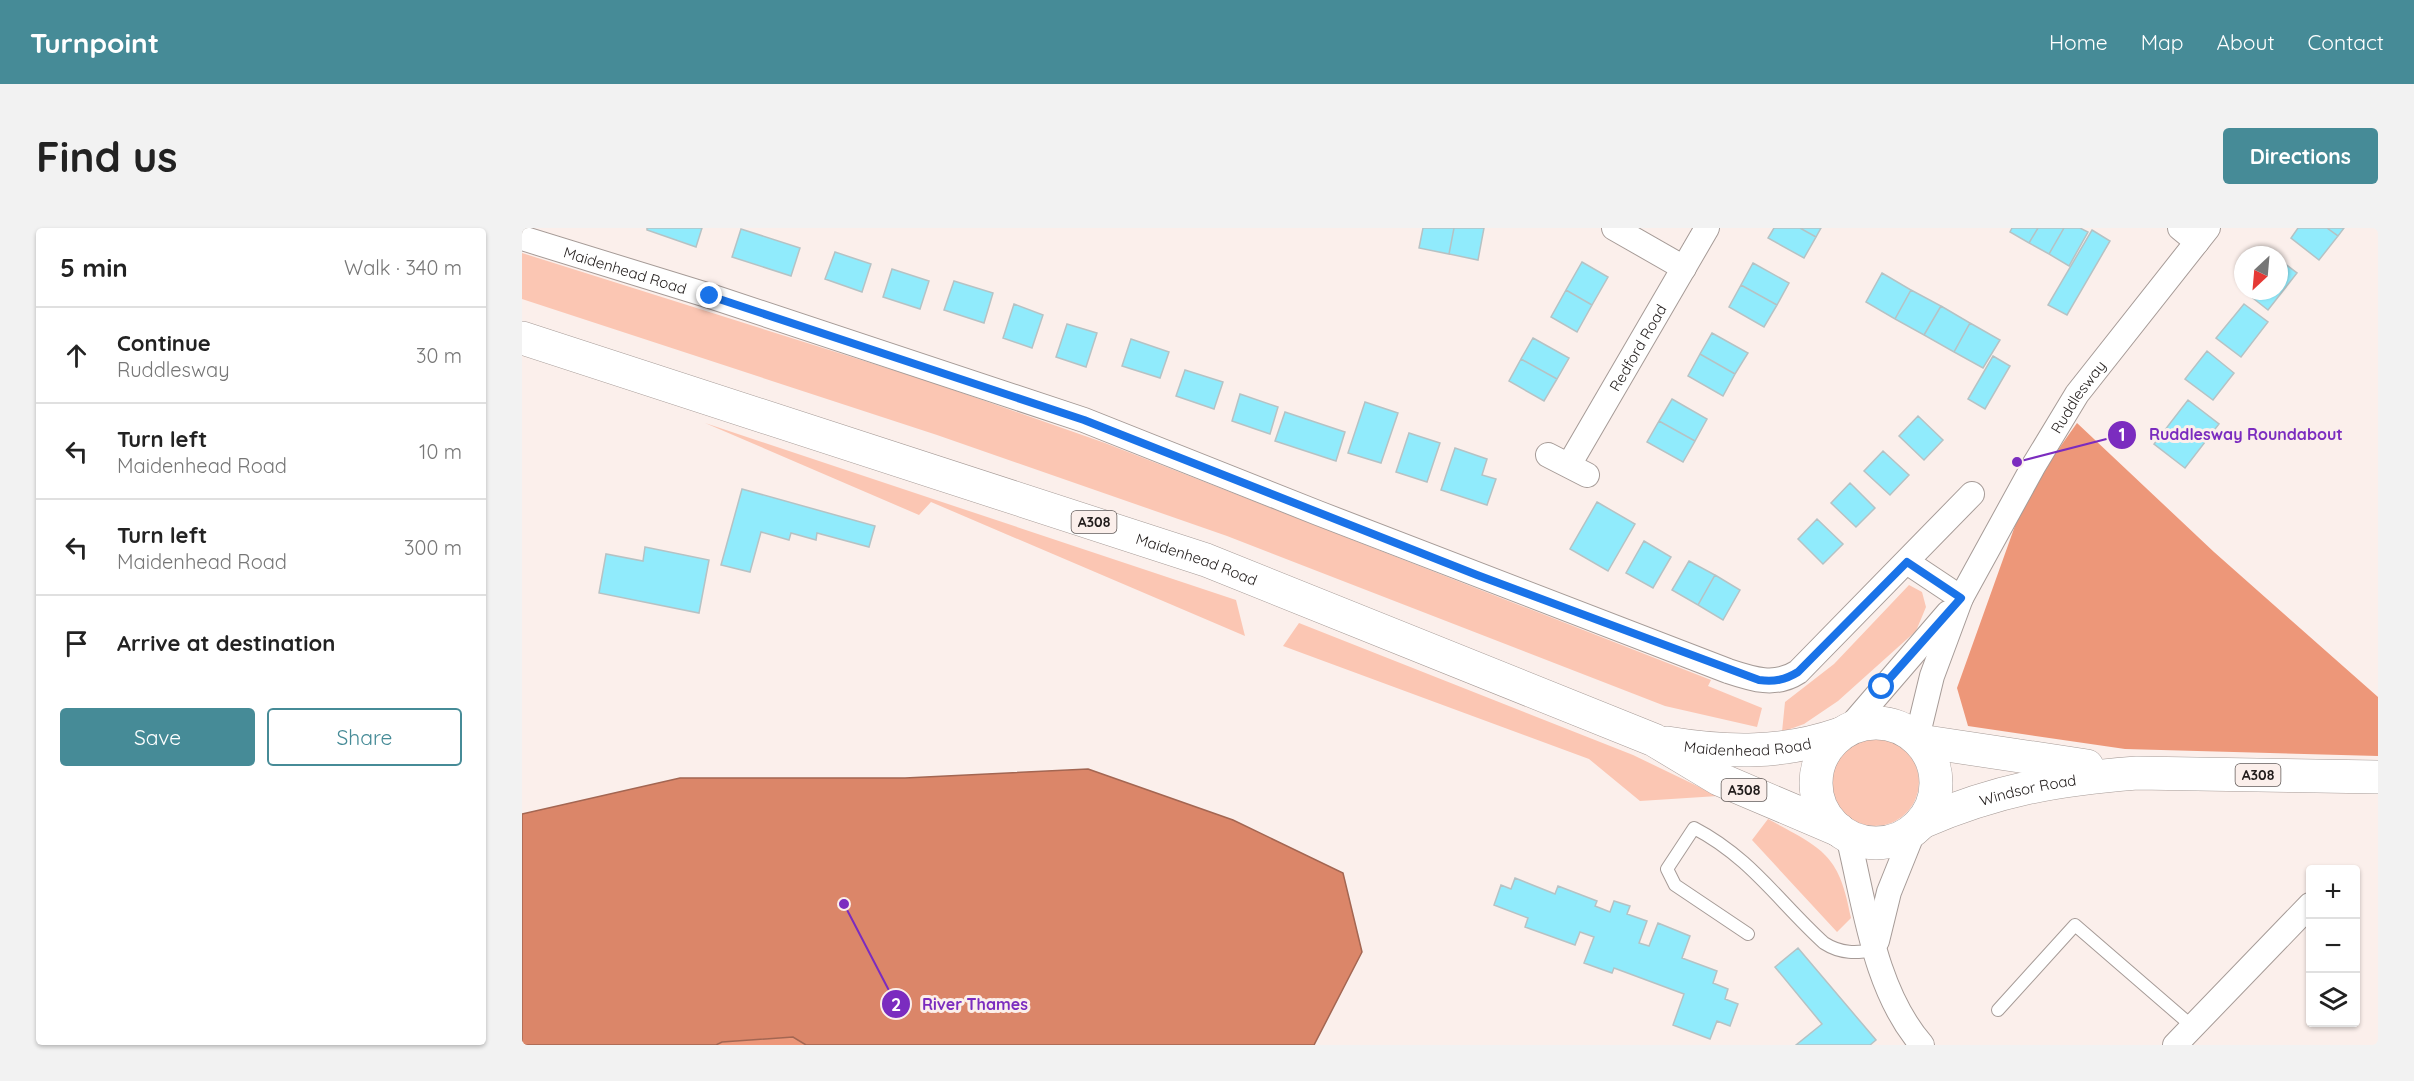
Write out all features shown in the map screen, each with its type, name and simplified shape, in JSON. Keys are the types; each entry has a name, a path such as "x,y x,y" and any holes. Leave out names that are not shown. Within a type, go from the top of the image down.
{"main road":[{"name":"Maidenhead Road","path":"522,338 1206,560 1654,740 1719,779 1843,833"},
{"path":"1866,723 1885,723 1903,728 1918,739 1934,765 1937,784 1933,803 1918,826 1904,837 1882,843 1860,841 1843,833 1823,812 1818,801 1816,781 1820,759 1844,731 1866,723"},
{"name":"Maidenhead Road","path":"1654,740 1707,749 1751,751 1793,748 1844,731"},
{"name":"Windsor Road","path":"1918,739 2137,773"},
{"name":"Windsor Road","path":"1918,826 1989,796 2021,787 2137,773 2378,777"}],"street":[{"path":"1614,228 1684,268"},
{"name":"Redford Road","path":"1568,465 1707,228"},
{"name":"Ruddlesway","path":"1918,739 1932,676 1961,598 2039,456 2077,394 2195,233"},
{"name":"Maidenhead Road","path":"522,238 710,296 1084,420 1456,567 1745,677 1773,682 1787,679 1798,672 1972,494"},
{"path":"1907,562 1961,598"},
{"name":"Ruddlesway","path":"1844,731 1961,598"},
{"path":"1876,950 1889,892 1918,826"},
{"path":"1843,833 1885,984 1904,1022 1922,1045"},
{"path":"2175,1045 2306,909"}],"lane":[{"path":"1748,934 1675,885 1667,869 1694,828 1733,851 1755,870 1824,943 1835,950 1846,953 1876,950"},
{"path":"1998,1010 2074,925 2193,1027"}],"shaded area":[{"path":"522,253 931,382 1105,443 1711,680 1708,686 1762,708 1757,727 1665,706 1227,536 937,435 522,299"},
{"path":"705,423 1236,600 1245,636 931,502 919,515"},
{"path":"2077,423 2214,552 2378,697 2378,756 2125,749 1968,726 1957,688 2026,495"},
{"path":"1909,585 1922,592 1926,607 1916,631 1838,701 1804,724 1782,732 1785,702 1834,664"},
{"path":"1299,623 1633,755 1718,796 1640,801 1589,759 1283,646"},
{"path":"1875,738 1900,745 1912,757 1919,782 1912,807 1900,819 1875,826 1850,819 1838,807 1831,782 1838,757 1850,745"},
{"path":"1088,769 1233,820 1343,873 1362,952 1314,1045 806,1045 793,1037 722,1042 716,1045 522,1045 522,814 680,778 905,778"},
{"path":"1768,819 1815,846 1834,866 1841,879 1851,918 1837,932 1752,840"},
{"path":"793,1037 806,1045 716,1045 722,1042"}],"building":[{"path":"647,228 702,228 696,247 647,230"},
{"path":"1423,228 1454,228 1449,254 1419,248"},
{"path":"1454,228 1484,228 1478,260 1449,254"},
{"path":"1774,228 1800,228 1816,237 1804,258 1768,238"},
{"path":"1800,228 1821,228 1816,237"},
{"path":"2012,228 2038,228 2029,243 2010,232"},
{"path":"2038,228 2064,228 2049,254 2029,243"},
{"path":"2064,228 2080,228 2088,232 2069,266 2049,254"},
{"path":"2298,228 2327,228 2338,236 2319,260 2291,238"},
{"path":"2327,228 2344,228 2338,236"},
{"path":"741,229 800,248 791,276 732,257"},
{"path":"2092,230 2110,241 2067,315 2048,305"},
{"path":"835,252 871,264 862,292 825,279"},
{"path":"1582,262 1608,277 1592,305 1566,290"},
{"path":"1753,263 1789,283 1777,305 1741,285"},
{"path":"2288,266 2297,273 2288,284"},
{"path":"892,269 929,281 920,309 883,297"},
{"path":"1882,273 1911,290 1895,319 1866,302"},
{"path":"954,281 993,293 984,323 944,310"},
{"path":"1741,285 1777,305 1764,327 1729,307"},
{"path":"1566,290 1592,305 1577,332 1551,317"},
{"path":"1911,290 1941,306 1924,335 1895,319"},
{"path":"2255,300 2276,300 2268,310"},
{"path":"1014,304 1043,315 1032,348 1003,338"},
{"path":"2244,304 2268,322 2241,357 2216,338"},
{"path":"1941,306 1970,323 1954,352 1924,335"},
{"path":"1970,323 2000,340 1983,368 1954,352"},
{"path":"1067,324 1097,333 1086,367 1056,357"},
{"path":"1712,333 1748,353 1735,374 1700,354"},
{"path":"1533,338 1569,358 1557,379 1521,359"},
{"path":"1131,339 1169,352 1160,378 1122,366"},
{"path":"2207,351 2234,373 2213,400 2185,379"},
{"path":"1700,354 1735,374 1723,396 1688,376"},
{"path":"1993,356 2010,366 1985,409 1968,399"},
{"path":"1521,359 1557,379 1544,401 1509,381"},
{"path":"1185,370 1223,382 1214,409 1176,396"},
{"path":"1240,394 1278,407 1270,434 1232,421"},
{"path":"1672,399 1707,419 1695,441 1659,421"},
{"path":"2188,400 2219,424 2185,468 2154,444"},
{"path":"1365,402 1398,413 1381,463 1348,453"},
{"path":"1285,412 1345,432 1336,461 1275,441"},
{"path":"1918,416 1943,440 1924,460 1899,436"},
{"path":"1659,421 1695,441 1683,462 1647,442"},
{"path":"1409,433 1440,443 1427,482 1396,472"},
{"path":"1455,448 1487,459 1482,475 1496,479 1487,505 1441,490"},
{"path":"1883,451 1909,475 1890,495 1864,471"},
{"path":"1850,483 1875,508 1856,527 1831,503"},
{"path":"742,489 875,526 869,547 817,533 816,540 791,533 789,540 761,532 750,572 721,565"},
{"path":"1597,502 1635,524 1608,571 1570,549"},
{"path":"1817,519 1843,544 1823,564 1798,539"},
{"path":"1644,541 1671,557 1653,588 1626,573"},
{"path":"645,547 709,560 699,613 599,593 606,554 643,561"},
{"path":"1689,561 1715,575 1698,605 1672,590"},
{"path":"1715,575 1740,590 1723,620 1698,605"},
{"path":"1515,878 1555,894 1558,886 1597,901 1595,906 1610,912 1614,901 1630,906 1627,914 1647,921 1639,943 1649,946 1658,923 1690,936 1682,958 1717,971 1713,983 1728,989 1725,999 1738,1004 1730,1026 1717,1021 1710,1039 1673,1025 1684,994 1614,968 1612,973 1584,963 1594,937 1580,932 1575,945 1525,927 1528,918 1494,905 1501,885 1511,889"},
{"path":"1798,948 1876,1040 1870,1045 1796,1045 1822,1024 1775,967"}],"place":[{"name":"Ruddlesway Roundabout","path":"2017,462"},
{"name":"River Thames","path":"844,904"}],"route":[{"path":"710,296 1084,420 1477,575 1745,677 1773,682 1787,679 1798,672 1907,562 1961,598 1882,687"}]}
